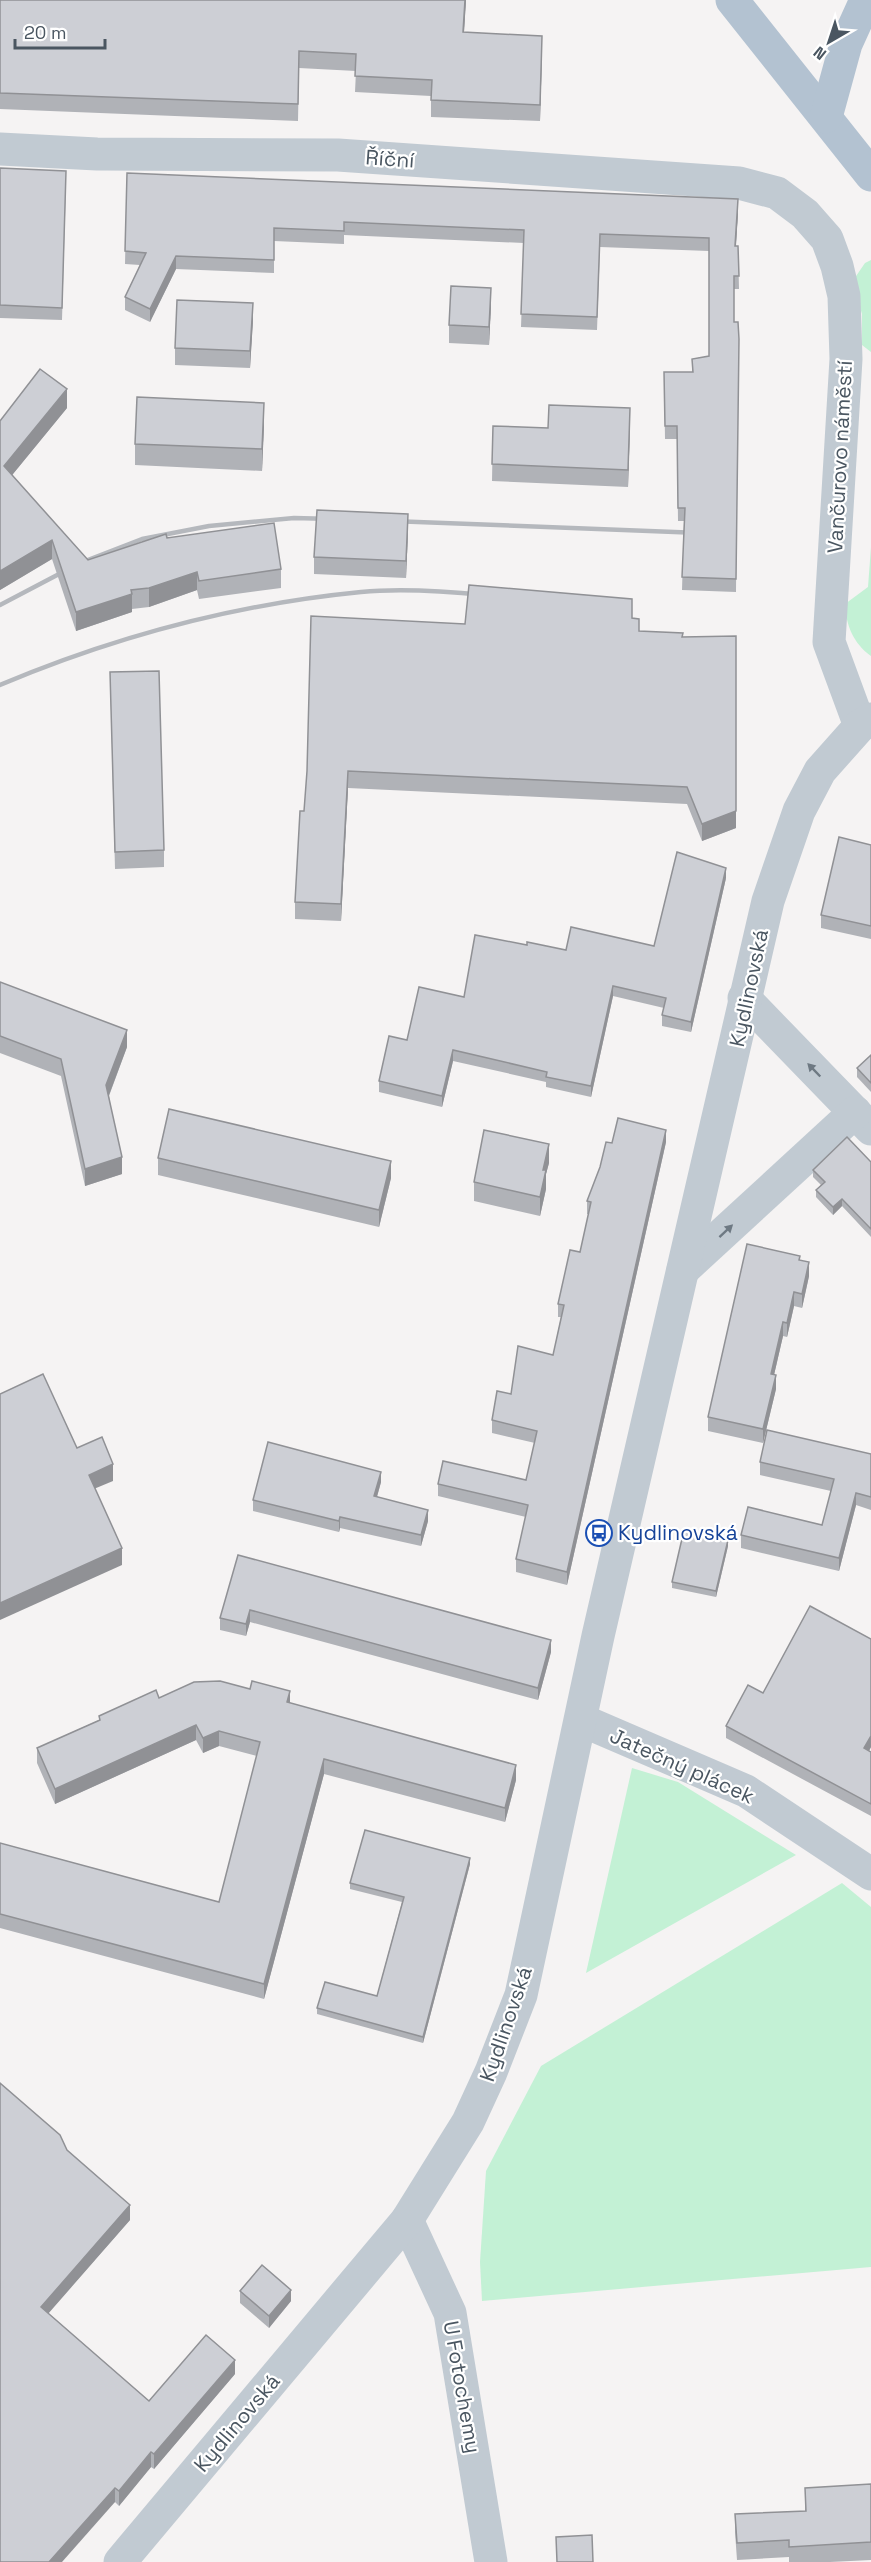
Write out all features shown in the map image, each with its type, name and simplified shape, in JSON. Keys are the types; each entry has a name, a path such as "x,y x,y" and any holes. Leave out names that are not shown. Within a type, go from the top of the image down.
{"main road":[{"path":"732,0 871,175"},
{"path":"826,117 846,44 866,0"}],"street":[{"name":"Říční","path":"0,149 97,154 338,155 739,183 777,193"},
{"name":"Vančurovo náměstí","path":"777,193 805,214 827,239 837,266 844,296 846,359 829,642 865,723"},
{"name":"Kydlinovská","path":"120,2562 407,2220 468,2122 491,2072 521,1995 598,1636 768,901 799,811 820,771 865,723"},
{"path":"683,1270 863,1121 744,998"},
{"name":"Jatečný plácek","path":"581,1720 746,1791 871,1874"},
{"name":"U Fotochemy","path":"407,2220 450,2313 491,2562"}],"green space":[{"path":"871,260 871,352 862,345 862,314 852,282 865,263"},
{"path":"871,547 871,656 859,645 852,633 845,604 868,587"},
{"path":"632,1768 678,1782 796,1855 586,1973"},
{"path":"842,1883 871,1907 871,2267 482,2301 480,2262 486,2171 541,2066"}],"building":[{"path":"0,0 465,0 463,32 542,36 540,105 431,100 432,80 355,76 356,54 299,51 298,104 0,93"},
{"path":"0,168 66,171 62,308 0,305"},
{"path":"127,173 738,199 735,246 738,246 739,276 734,276 734,322 738,322 739,339 736,579 682,577 685,508 678,508 677,426 665,426 664,372 693,372 692,359 709,356 709,238 600,234 597,317 521,314 524,230 344,222 344,231 274,228 274,260 176,256 150,309 125,297 146,253 125,251"},
{"path":"451,286 491,288 489,327 449,325"},
{"path":"177,300 253,303 250,351 175,348"},
{"path":"40,369 67,389 4,466 88,560 166,534 167,538 274,523 281,569 199,581 197,572 149,588 131,590 132,594 76,612 52,540 0,571 0,421"},
{"path":"137,397 264,403 262,449 135,444"},
{"path":"549,405 630,408 628,470 492,464 493,426 548,428"},
{"path":"317,510 408,514 406,561 314,557"},
{"path":"469,585 632,599 632,618 639,619 639,631 683,633 682,637 736,636 736,811 702,824 687,787 348,771 341,904 295,902 300,811 304,811 307,771 311,616 465,624"},
{"path":"159,671 164,850 115,852 110,672"},
{"path":"839,837 871,845 871,926 821,915"},
{"path":"677,852 726,868 691,1022 662,1015 666,998 613,986 591,1086 546,1077 547,1072 453,1050 442,1096 379,1081 389,1036 407,1040 419,987 464,997 475,935 566,950 571,927 654,946"},
{"path":"0,982 127,1030 106,1085 122,1157 85,1169 61,1059 0,1036"},
{"path":"871,1055 871,1083 857,1068"},
{"path":"169,1109 391,1161 379,1210 158,1158"},
{"path":"618,1118 666,1130 567,1572 516,1559 528,1505 438,1484 443,1461 526,1480 537,1431 492,1420 497,1391 511,1394 518,1346 553,1355 564,1305 558,1304 570,1250 580,1252 591,1202 587,1201 600,1167 606,1142 612,1143"},
{"path":"484,1130 549,1144 540,1197 474,1182"},
{"path":"847,1137 871,1162 871,1229 842,1199 833,1207 816,1190 825,1182 813,1170"},
{"path":"747,1244 800,1256 799,1260 809,1262 802,1294 794,1292 787,1323 783,1322 771,1374 776,1375 763,1429 708,1417"},
{"path":"43,1374 77,1448 102,1437 113,1464 89,1475 122,1548 0,1603 0,1394"},
{"path":"767,1430 871,1454 871,1497 856,1493 839,1558 741,1535 748,1507 822,1525 834,1479 760,1462"},
{"path":"268,1442 381,1472 374,1496 428,1510 421,1535 340,1517 339,1521 253,1500"},
{"path":"684,1530 728,1540 716,1591 672,1582"},
{"path":"238,1555 551,1640 538,1688 250,1610 246,1624 220,1618"},
{"path":"810,1606 871,1639 871,1736 864,1748 871,1752 871,1804 726,1726 748,1685 763,1693"},
{"path":"220,1681 250,1689 252,1681 290,1691 287,1702 516,1765 505,1808 324,1759 264,1984 0,1914 0,1843 219,1902 260,1742 219,1731 203,1738 196,1725 55,1789 37,1748 100,1720 99,1716 156,1690 159,1698 194,1682"},
{"path":"365,1830 470,1858 423,2037 317,2008 325,1982 377,1996 404,1897 350,1883"},
{"path":"0,2083 60,2135 67,2150 130,2205 41,2307 149,2401 206,2335 235,2360 154,2454 151,2452 119,2491 115,2488 49,2562 0,2562"},
{"path":"262,2265 291,2290 269,2316 240,2291"},
{"path":"871,2484 871,2542 789,2547 789,2540 737,2543 735,2514 806,2511 805,2488"},
{"path":"592,2535 593,2562 557,2562 556,2537"}],"railway":[{"path":"0,605 80,563 142,539 209,526 294,518 334,519"},
{"path":"391,521 700,533"},
{"path":"0,685 87,652 132,638 177,625 269,605 315,597 392,590 485,595"}],"place":[{"name":"Kydlinovská","path":"599,1533"}]}
